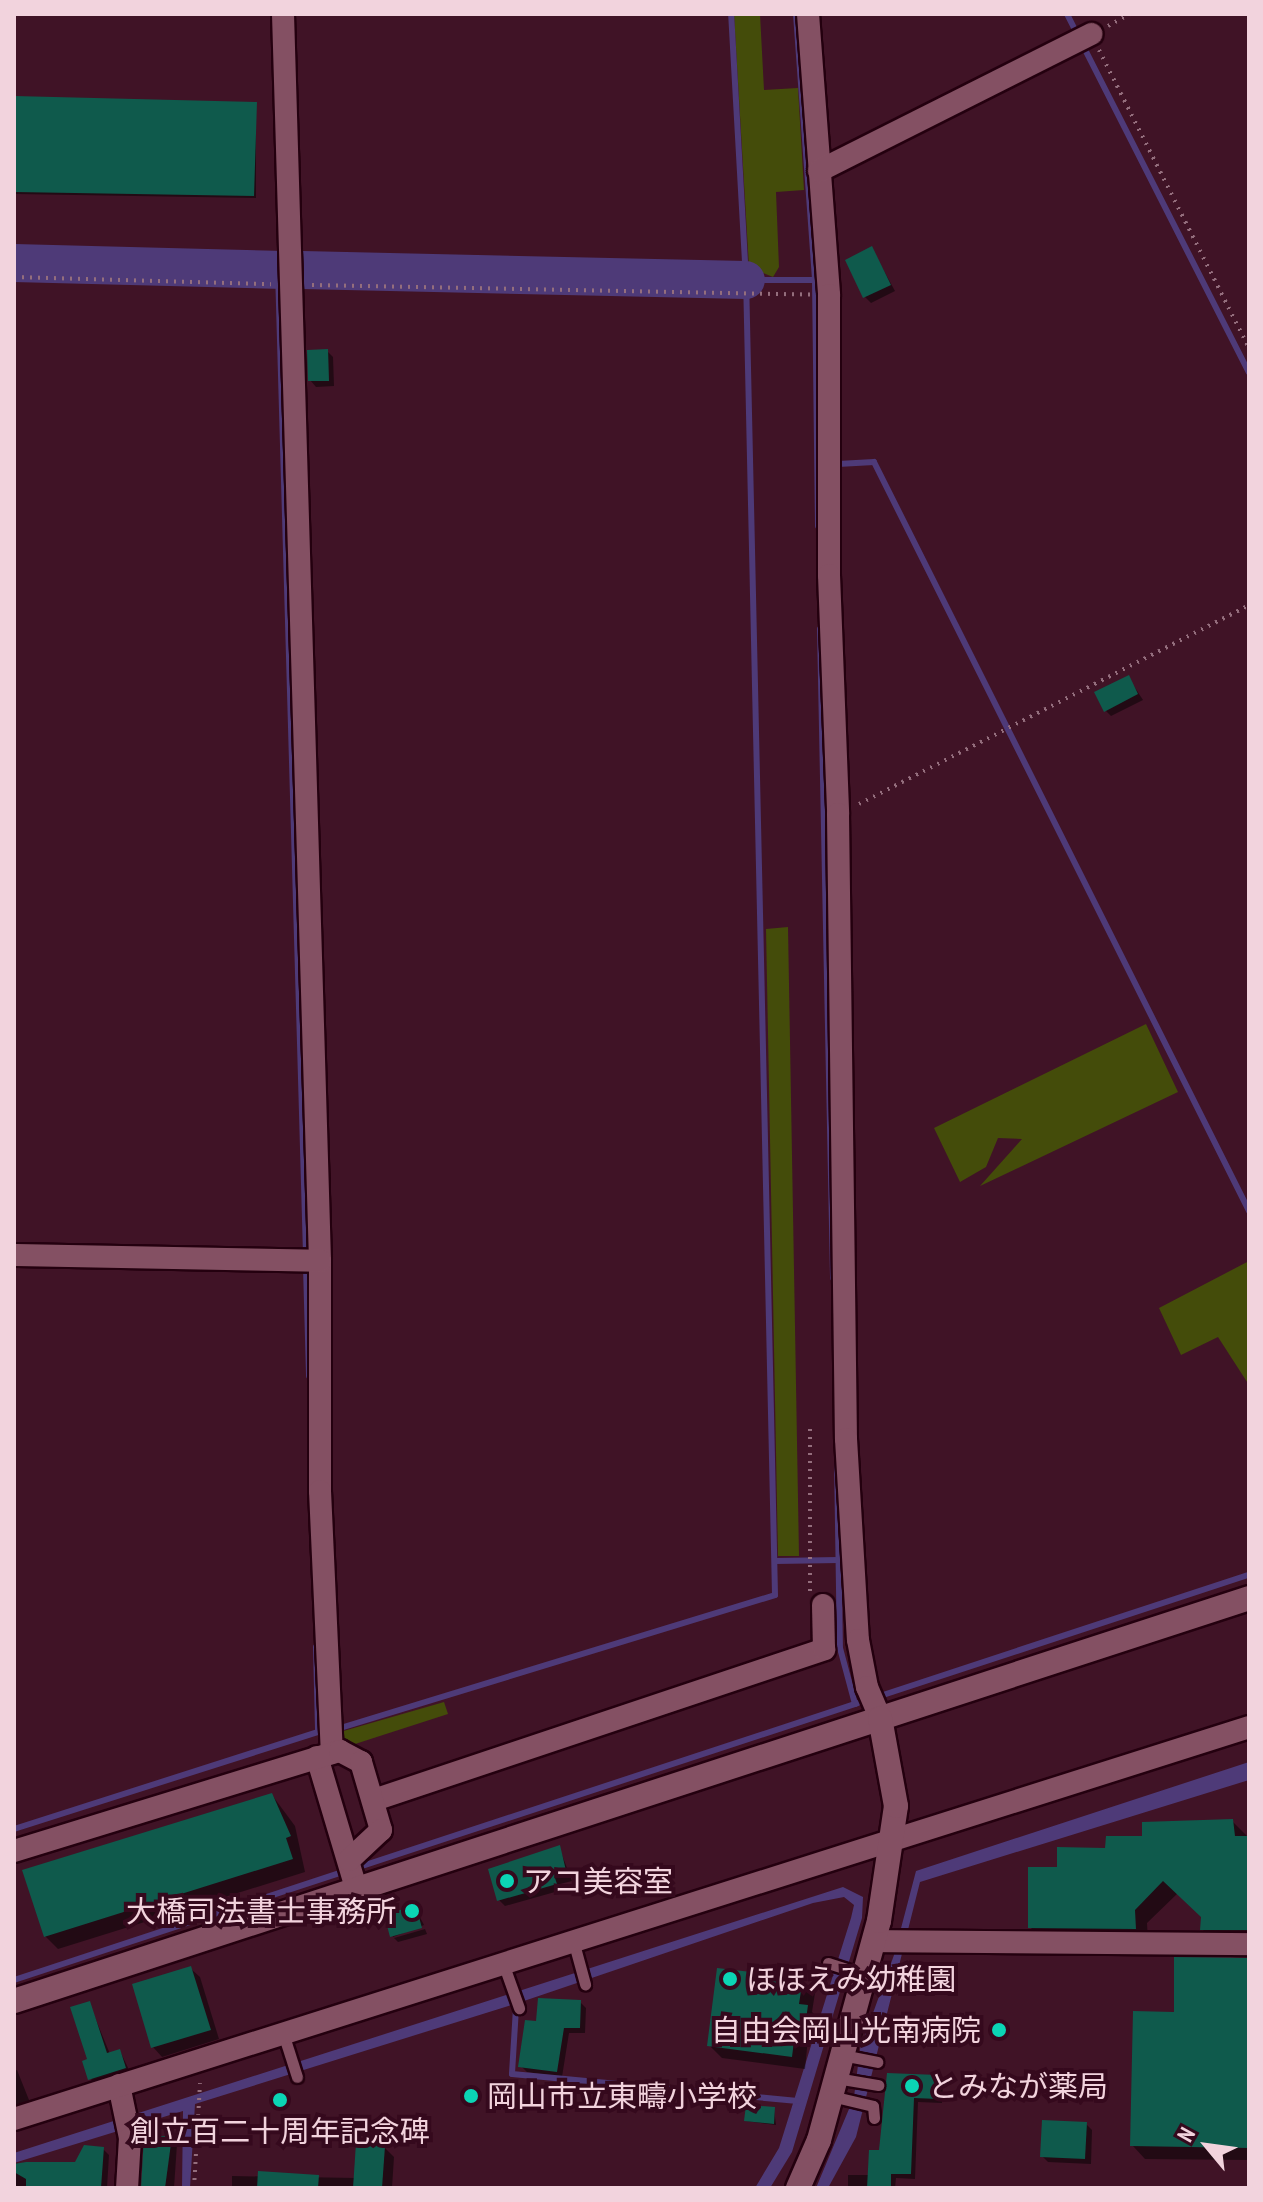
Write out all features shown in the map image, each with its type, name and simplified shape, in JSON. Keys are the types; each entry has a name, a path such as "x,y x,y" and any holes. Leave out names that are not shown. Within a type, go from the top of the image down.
{"street":[{"path":"283,14 282,284 310,1262 328,1743 352,1872"},
{"path":"808,14 829,295 829,575 838,814 847,1471 858,1640 867,1687 880,1718 895,1786 889,1839 891,1942"},
{"path":"819,171 1084,38"},
{"path":"14,1255 310,1262"},
{"path":"14,2001 352,1872 880,1718 1249,1598"},
{"path":"374,1800 824,1649 823,1605"},
{"path":"14,2119 573,1939 1249,1727"},
{"path":"14,1851 328,1743 361,1762 381,1830 352,1872"},
{"path":"798,2188 848,2082 857,1972 891,1942 1249,1944"},
{"path":"119,2085 126,2121 127,2188"}],"lane":[{"path":"573,1939 585,1984"},
{"path":"503,1962 519,2008"},
{"path":"828,1963 857,1972"},
{"path":"283,2032 297,2077"},
{"path":"848,2082 877,2062"},
{"path":"848,2082 875,2085"},
{"path":"848,2082 873,2106 874,2118"}],"path":[{"path":"1084,38 1249,348"},
{"path":"14,277 808,295"},
{"path":"838,814 1249,605"},
{"path":"810,1429 811,1564"},
{"path":"194,2188 201,2089"}],"green space":[{"path":"734,14 760,14 764,90 798,88 804,190 776,192 779,267 773,277 749,267"},
{"path":"788,927 799,1556 778,1556 766,929"},
{"path":"1146,1024 1178,1092 980,1186 1022,1139 998,1138 986,1167 960,1182 934,1128"},
{"path":"1249,1261 1249,1385 1218,1337 1181,1355 1159,1308"},
{"path":"444,1702 448,1714 352,1745 341,1741 340,1732"}],"shaded area":[{"path":"1249,1762 1249,1780 920,1882 856,2137 828,2188 816,2188 854,2097 860,2049 894,1955 916,1871"},
{"path":"843,1887 863,1897 862,1918 792,2152 770,2188 755,2188 779,2148 851,1918 854,1905 844,1897 813,1903 521,2002 195,2104 190,2188 182,2188 183,2111 14,2163 14,2153"}],"building":[{"path":"14,96 257,102 254,196 14,192"},
{"path":"872,246 891,285 863,298 845,260"},
{"path":"328,349 329,381 308,381 307,350"},
{"path":"1129,675 1138,694 1104,712 1094,692"},
{"path":"272,1793 291,1836 286,1838 293,1859 44,1937 22,1870"},
{"path":"1233,1819 1235,1836 1249,1836 1249,1930 1200,1930 1201,1917 1163,1881 1135,1910 1136,1929 1028,1928 1028,1867 1057,1867 1057,1847 1105,1848 1106,1836 1142,1836 1142,1822"},
{"path":"560,1845 567,1875 555,1878 557,1884 497,1901 488,1869"},
{"path":"416,1906 422,1928 390,1937 384,1914"},
{"path":"1174,1957 1249,1958 1249,2148 1130,2146 1133,2011 1174,2012"},
{"path":"191,1966 211,2030 151,2048 132,1984"},
{"path":"717,1968 803,1978 799,2004 808,2005 805,2027 796,2026 792,2057 707,2046"},
{"path":"538,1998 581,2000 580,2028 564,2028 557,2072 518,2067 525,2020 536,2021"},
{"path":"90,2001 107,2053 120,2049 126,2068 88,2080 82,2061 87,2059 70,2007"},
{"path":"887,2073 938,2075 938,2099 914,2098 911,2174 891,2174 891,2188 867,2188 869,2150 879,2150"},
{"path":"746,2105 775,2107 774,2124 744,2121"},
{"path":"1042,2120 1087,2122 1085,2159 1040,2157"},
{"path":"144,2136 172,2136 165,2188 141,2188"},
{"path":"356,2143 385,2146 382,2188 353,2188"},
{"path":"84,2145 104,2147 101,2188 26,2186 26,2179 14,2172 14,2164 26,2162 75,2162"},
{"path":"258,2171 319,2175 318,2188 257,2188"}],"waterway":[{"path":"337,1729 775,1595 746,280 731,14"},
{"path":"796,14 815,280 818,526"},
{"path":"1067,14 1249,373"},
{"path":"14,263 284,270"},
{"path":"278,270 306,1256"},
{"path":"302,270 746,280"},
{"path":"746,280 815,280"},
{"path":"838,464 874,462 1249,1211"},
{"path":"820,629 833,1278"},
{"path":"306,1267 309,1376"},
{"path":"837,1461 840,1648 855,1704"},
{"path":"775,1561 839,1560"},
{"path":"883,1695 1249,1575"},
{"path":"316,1647 318,1731"},
{"path":"356,1868 858,1703"},
{"path":"14,1829 325,1730"},
{"path":"14,1980 345,1871"},
{"path":"516,2008 512,2074 798,2101"}],"place":[{"name":"アコ美容室","path":"507,1881"},
{"name":"大橋司法書士事務所","path":"412,1911"},
{"name":"ほほえみ幼稚園","path":"730,1979"},
{"name":"自由会岡山光南病院","path":"999,2030"},
{"name":"とみなが薬局","path":"912,2086"},
{"name":"岡山市立東疇小学校","path":"471,2096"},
{"name":"創立百二十周年記念碑","path":"280,2100"}]}
